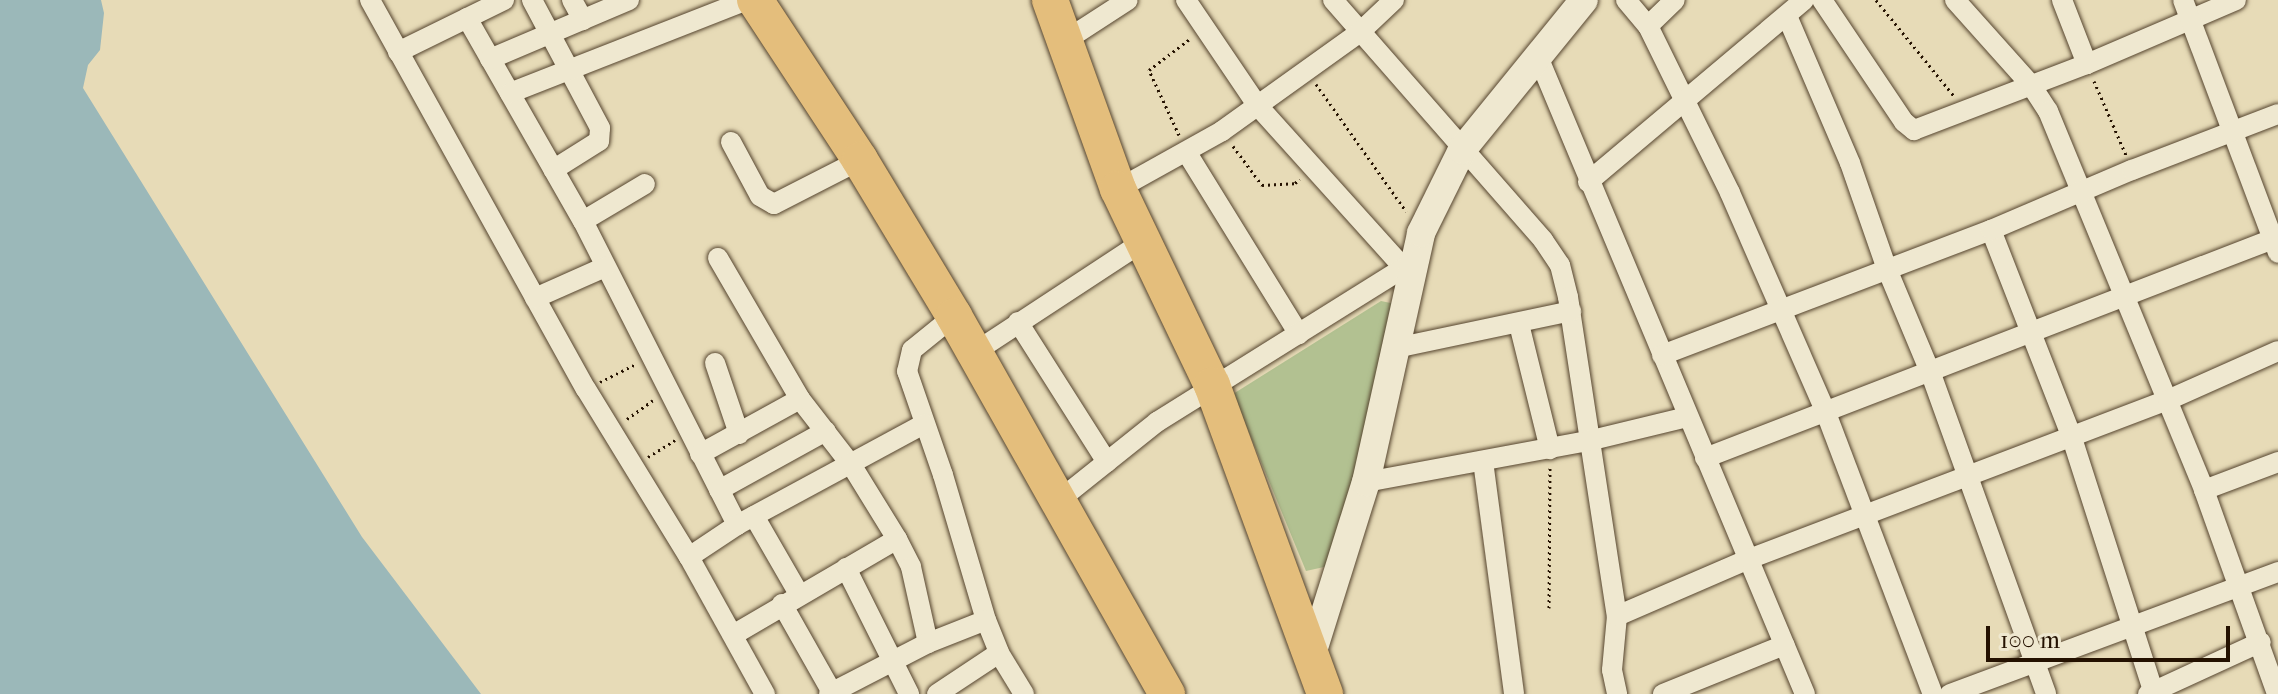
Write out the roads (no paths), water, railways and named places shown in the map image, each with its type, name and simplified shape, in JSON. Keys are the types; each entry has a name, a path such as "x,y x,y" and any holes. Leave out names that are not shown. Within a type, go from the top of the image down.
{"highway":[{"path":"755,0 772,17 954,316 1167,694"},
{"path":"1050,0 1118,189 1212,385 1325,694"}],"street":[{"path":"370,0 586,389 689,557 765,694"},
{"path":"398,52 477,9 504,0"},
{"path":"532,0 570,69 601,136 592,146 553,170"},
{"path":"572,0 583,20"},
{"path":"490,59 629,0"},
{"path":"510,93 747,0"},
{"path":"1063,42 1128,0"},
{"path":"1186,0 1257,105 1407,272"},
{"path":"1333,0 1557,259 1571,311 1588,441 1617,616 1612,670 1617,694"},
{"path":"1118,189 1222,131 1359,33 1394,0"},
{"path":"1312,654 1366,482 1396,348 1407,272 1421,233 1462,150 1584,0"},
{"path":"1626,0 1648,26 1730,193 1826,413 1933,694"},
{"path":"1648,26 1675,0"},
{"path":"1588,182 1804,0"},
{"path":"1822,0 1908,127 1917,130 2087,64 2236,0"},
{"path":"1955,0 2031,85 2048,111 2204,490 2261,642 2277,694"},
{"path":"2062,0 2087,64"},
{"path":"1705,458 2277,243 2183,0"},
{"path":"477,9 490,59 583,221 719,490 746,520 791,599 831,693 928,643 986,620"},
{"path":"1787,16 1850,163 1887,269 1931,374 2046,694"},
{"path":"1539,59 1805,694"},
{"path":"1662,355 1991,230 2132,170 2278,114"},
{"path":"731,142 760,196 774,204 860,160"},
{"path":"1187,153 1299,334"},
{"path":"583,221 645,184"},
{"path":"1991,230 2071,435 2151,693 2261,642"},
{"path":"975,352 1144,241"},
{"path":"718,258 800,399 852,466 897,539 911,567 928,643"},
{"path":"535,298 605,267"},
{"path":"1058,501 1212,385 1407,272"},
{"path":"1396,348 1571,311"},
{"path":"954,316 918,343 907,359 907,371 947,487 986,620 999,653 1024,694"},
{"path":"1018,322 1107,462"},
{"path":"1519,324 1550,449"},
{"path":"1617,616 1749,559 1966,474 2168,400 2278,351"},
{"path":"715,363 739,434"},
{"path":"700,454 800,399"},
{"path":"1366,482 1550,449 1687,417"},
{"path":"689,557 746,520 852,466 924,424"},
{"path":"719,490 826,431"},
{"path":"1483,461 1514,694"},
{"path":"2204,490 2278,462"},
{"path":"733,635 897,539"},
{"path":"846,568 909,694"},
{"path":"1950,694 2278,572"},
{"path":"1663,694 1784,645"},
{"path":"938,693 999,653"}],"water":[{"path":"0,0 101,0 104,13 100,50 88,65 83,88 362,537 481,694 0,694"}]}
